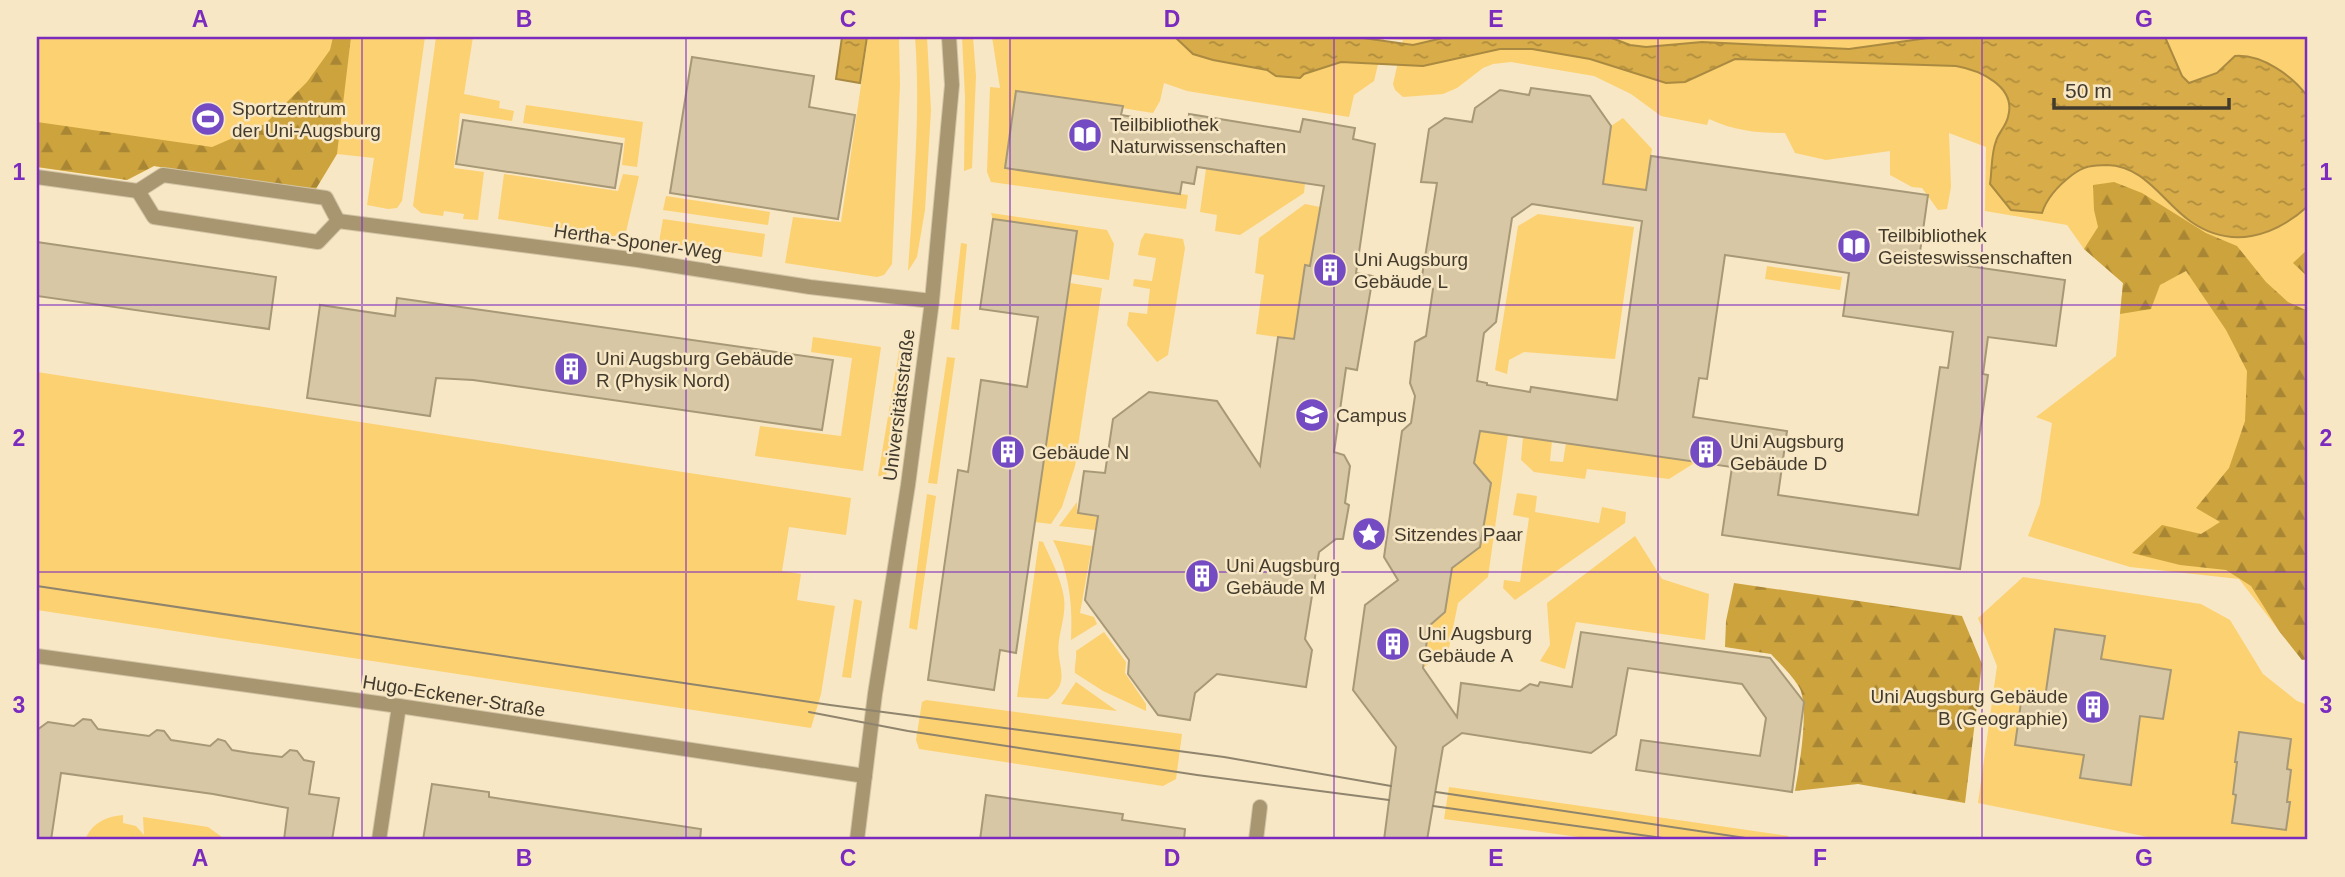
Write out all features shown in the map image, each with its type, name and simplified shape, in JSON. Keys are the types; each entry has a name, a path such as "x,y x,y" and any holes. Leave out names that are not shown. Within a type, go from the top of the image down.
{"street":[{"name":"Universitätsstraße","path":"857,840 875,694 908,485 932,301 952,85 949,37"},
{"path":"37,177 138,191 163,175 326,198 338,221 318,242 154,217 138,191"},
{"name":"Hertha-Sponer-Weg","path":"338,221 626,258 810,287 932,301"},
{"name":"Hugo-Eckener-Straße","path":"37,656 399,706 865,776"},
{"path":"379,840 399,706"},
{"path":"1256,840 1260,807"}],"shaded area":[{"name":"Sportzentrum der Uni-Augsburg","path":"37,37 425,37 402,201 397,208 367,205 374,158 337,154 314,192 154,166 127,180 37,167"},
{"path":"436,37 473,37 464,94 500,101 499,108 514,111 512,121 460,113 454,168 484,172 478,220 463,219 464,214 444,211 443,216 421,213 413,206"},
{"path":"868,37 899,37 900,85 892,264 884,275 877,277 785,263 793,217 841,222"},
{"path":"915,37 927,37 931,110 925,210 917,257 908,271 917,125"},
{"path":"962,37 973,37 976,76 972,168 964,171 965,97"},
{"path":"992,37 2308,37 2308,659 2302,660 2239,579 2130,567 2028,536 2040,504 2052,423 2036,417 2116,356 2123,283 2084,249 2067,225 1985,211 1986,147 1949,133 1951,187 1947,209 1938,210 1922,188 1912,187 1890,175 1890,151 1826,160 1795,153 1785,133 1746,130 1709,119 1707,125 1661,116 1631,94 1594,76 1511,62 1483,68 1457,88 1443,94 1403,97 1393,84 1403,40 1384,39 1374,81 1354,95 1349,117 1187,91 1164,83 1160,101 1153,113 1016,91 1005,168 1188,195 1186,209 991,182 987,172 990,87 1000,88"},
{"path":"526,105 643,122 637,167 622,165 625,138 523,123"},
{"path":"1623,118 1652,149 1646,190 1603,184 1611,126"},
{"path":"1206,169 1305,183 1304,193 1240,235 1215,231 1217,215 1200,212"},
{"path":"504,174 618,191 623,174 639,176 626,232 611,237 498,219"},
{"path":"666,196 770,212 768,225 663,210"},
{"path":"1305,204 1320,207 1314,244 1314,266 1305,266 1297,316 1300,340 1256,334 1264,275 1255,273 1259,238"},
{"path":"991,213 1107,230 1114,244 1109,280 1071,274 1077,231 993,219"},
{"path":"1538,214 1634,227 1615,359 1524,352 1509,360 1507,374 1495,370 1518,226"},
{"path":"663,219 765,234 762,257 659,242"},
{"path":"1145,233 1183,239 1185,248 1168,355 1157,362 1127,325 1129,312 1147,314 1150,289 1133,286 1134,279 1152,281 1156,258 1138,255"},
{"path":"961,243 967,244 959,330 951,329"},
{"path":"1767,266 1842,277 1840,290 1765,279"},
{"path":"1070,283 1102,288 1075,466 1062,507 1051,524 1035,522"},
{"path":"813,337 881,347 863,471 755,456 760,426 841,436 852,358 811,352"},
{"path":"901,339 907,356 886,477 878,476"},
{"path":"947,357 955,358 937,484 928,483"},
{"path":"37,372 851,498 846,535 789,527 782,571 801,574 797,600 835,606 821,694 811,728 37,610"},
{"path":"1480,431 1508,435 1488,577 1458,603 1449,648 1423,668 1430,620 1435,621 1440,617 1442,607 1446,607 1449,590 1442,576 1480,547 1491,483 1474,463"},
{"path":"1523,437 1552,441 1550,461 1563,462 1566,443 1696,462 1669,479 1587,469 1585,479 1534,472 1521,460"},
{"path":"1517,493 1537,496 1535,512 1599,523 1602,507 1626,512 1625,523 1515,600 1503,588 1504,580 1520,582 1529,518 1513,515"},
{"path":"927,494 936,496 917,630 909,628"},
{"path":"1077,502 1077,509 1081,514 1097,517 1095,530 1059,526"},
{"path":"1635,536 1662,579 1709,594 1705,640 1576,622 1565,669 1540,661 1550,645 1547,603"},
{"path":"1053,540 1092,546 1080,613 1094,617 1097,624 1071,640 1069,588"},
{"path":"1039,541 1043,542 1055,569 1063,591 1064,603 1058,649 1060,685 1048,699 1017,697"},
{"path":"2023,577 2201,604 2230,620 2263,674 2297,701 2308,705 2306,840 2163,840 1978,803 1997,666 1978,618"},
{"path":"854,599 862,601 851,678 842,677"},
{"path":"1104,632 1126,662 1125,673 1146,704 1146,711 1103,691 1075,673 1076,651"},
{"path":"1076,682 1117,711 1061,704"},
{"path":"926,700 1182,734 1176,779 1163,786 919,749 916,740 922,702"},
{"path":"1449,787 1789,836 1783,840 1601,840 1444,819"},
{"path":"123,815 123,823 136,826 144,835 143,817 208,827 226,840 85,840 91,829 100,822"}],"green space":[{"path":"333,37 351,37 337,154 314,192 154,166 127,180 37,167 37,122 212,147 265,124 307,82 330,50"},
{"path":"2114,182 2142,193 2206,233 2237,246 2266,282 2288,302 2308,311 2308,659 2302,660 2279,631 2251,586 2226,570 2180,565 2132,553 2162,525 2201,534 2220,522 2196,508 2229,468 2245,421 2247,371 2226,330 2186,271 2160,285 2151,309 2120,314 2123,283 2084,249 2098,227 2093,185"},
{"path":"2308,249 2308,277 2293,263"},
{"path":"1734,583 1962,616 1982,664 1965,803 1858,784 1795,791 1803,737 1802,696 1793,678 1771,654 1725,647 1726,621"}],"water":[{"path":"842,37 867,37 860,83 836,79"},
{"path":"1175,37 1356,37 1413,45 1447,37 1609,37 1630,45 1646,47 1702,42 1849,49 1935,37 2165,37 2182,76 2189,83 2217,73 2235,56 2245,56 2276,68 2302,89 2308,97 2308,206 2281,226 2267,232 2252,236 2221,235 2190,221 2132,171 2102,165 2085,168 2067,179 2050,197 2042,213 2011,210 1990,184 1994,146 2008,117 2007,97 1994,81 1975,71 1956,66 1735,59 1685,82 1666,83 1590,59 1532,49 1500,49 1423,66 1341,62 1304,74 1300,78 1276,76 1267,70 1193,54"}],"building":[{"path":"692,57 814,76 809,107 855,115 838,219 670,193"},
{"path":"1531,88 1590,96 1611,126 1603,184 1646,190 1651,156 1928,195 1919,259 2065,280 2056,346 1988,337 1983,374 1988,375 1960,569 1722,535 1732,467 1480,431 1474,463 1491,483 1480,547 1452,568 1445,612 1429,626 1423,668 1457,717 1461,683 1520,691 1530,684 1538,686 1540,682 1572,687 1581,632 1770,658 1804,702 1792,792 1636,770 1641,740 1760,756 1766,718 1742,684 1628,668 1616,735 1591,753 1462,733 1443,747 1427,840 1384,840 1396,747 1353,690 1365,605 1398,580 1384,557 1402,431 1411,423 1415,396 1410,383 1415,342 1426,336 1433,289 1422,276 1437,183 1421,182 1429,129 1445,118 1472,122 1475,108 1500,90 1529,95","holes":["1532,204 1642,221 1617,400 1531,387 1530,392 1477,381 1484,333 1496,322 1512,218","1725,255 1849,273 1843,316 1953,332 1948,368 1940,367 1918,515 1778,495 1787,431 1693,417 1699,378 1707,379"]},
{"path":"1016,91 1123,106 1121,115 1188,126 1189,114 1300,132 1303,119 1355,128 1353,139 1375,144 1356,273 1373,276 1357,370 1346,368 1334,452 1344,455 1350,466 1345,503 1349,505 1343,539 1336,539 1319,552 1305,639 1312,650 1306,687 1217,674 1195,693 1190,720 1158,715 1128,674 1129,660 1085,600 1098,516 1078,513 1084,471 1105,473 1113,419 1149,392 1217,401 1260,466 1278,337 1294,339 1305,265 1310,266 1324,186 1197,167 1194,184 1182,182 1180,194 1005,168"},
{"path":"463,120 622,144 615,188 456,164"},
{"name":"Gebäude N","path":"993,219 1077,231 1016,653 1000,650 994,690 928,680 958,470 968,472 981,380 1027,387 1038,317 980,309"},
{"path":"37,242 276,277 269,329 37,296"},
{"name":"Uni Augsburg Gebäude R (Physik Nord)","path":"397,298 833,360 822,430 473,380 436,378 430,416 307,398 320,305 395,316"},
{"name":"Uni Augsburg Gebäude B (Geographie)","path":"2055,629 2105,636 2101,659 2171,670 2163,719 2140,716 2131,785 2080,778 2084,755 2015,745 2022,695 2045,698"},
{"path":"83,719 91,720 98,729 149,736 157,730 164,731 171,740 210,746 218,739 225,741 232,750 250,753 282,757 290,750 297,751 304,760 314,762 309,794 339,798 332,840 284,840 288,808 213,794 61,773 51,840 37,840 37,730 48,722 74,726"},
{"path":"2239,732 2291,739 2287,769 2291,770 2287,802 2290,802 2286,830 2232,823"},
{"path":"432,784 489,792 489,797 701,829 700,840 423,840"},
{"path":"986,795 1123,814 1122,820 1185,829 1184,840 980,840"}],"tram line":[{"path":"37,586 830,705 1224,757 1391,786"},
{"path":"809,712 908,731 1197,775 1389,800"},
{"path":"1436,792 1759,840"},
{"path":"1433,806 1677,840"}],"place":[{"name":"Sportzentrum der Uni-Augsburg","path":"208,119"},
{"name":"Teilbibliothek Naturwissenschaften","path":"1085,135"},
{"name":"Teilbibliothek Geisteswissenschaften","path":"1854,246"},
{"name":"Uni Augsburg Gebäude L","path":"1330,270"},
{"name":"Uni Augsburg Gebäude R (Physik Nord)","path":"571,369"},
{"name":"Campus","path":"1312,415"},
{"name":"Gebäude N","path":"1008,452"},
{"name":"Uni Augsburg Gebäude D","path":"1706,452"},
{"name":"Sitzendes Paar","path":"1369,534"},
{"name":"Uni Augsburg Gebäude M","path":"1202,576"},
{"name":"Uni Augsburg Gebäude A","path":"1393,644"},
{"name":"Uni Augsburg Gebäude B (Geographie)","path":"2093,707"}]}
